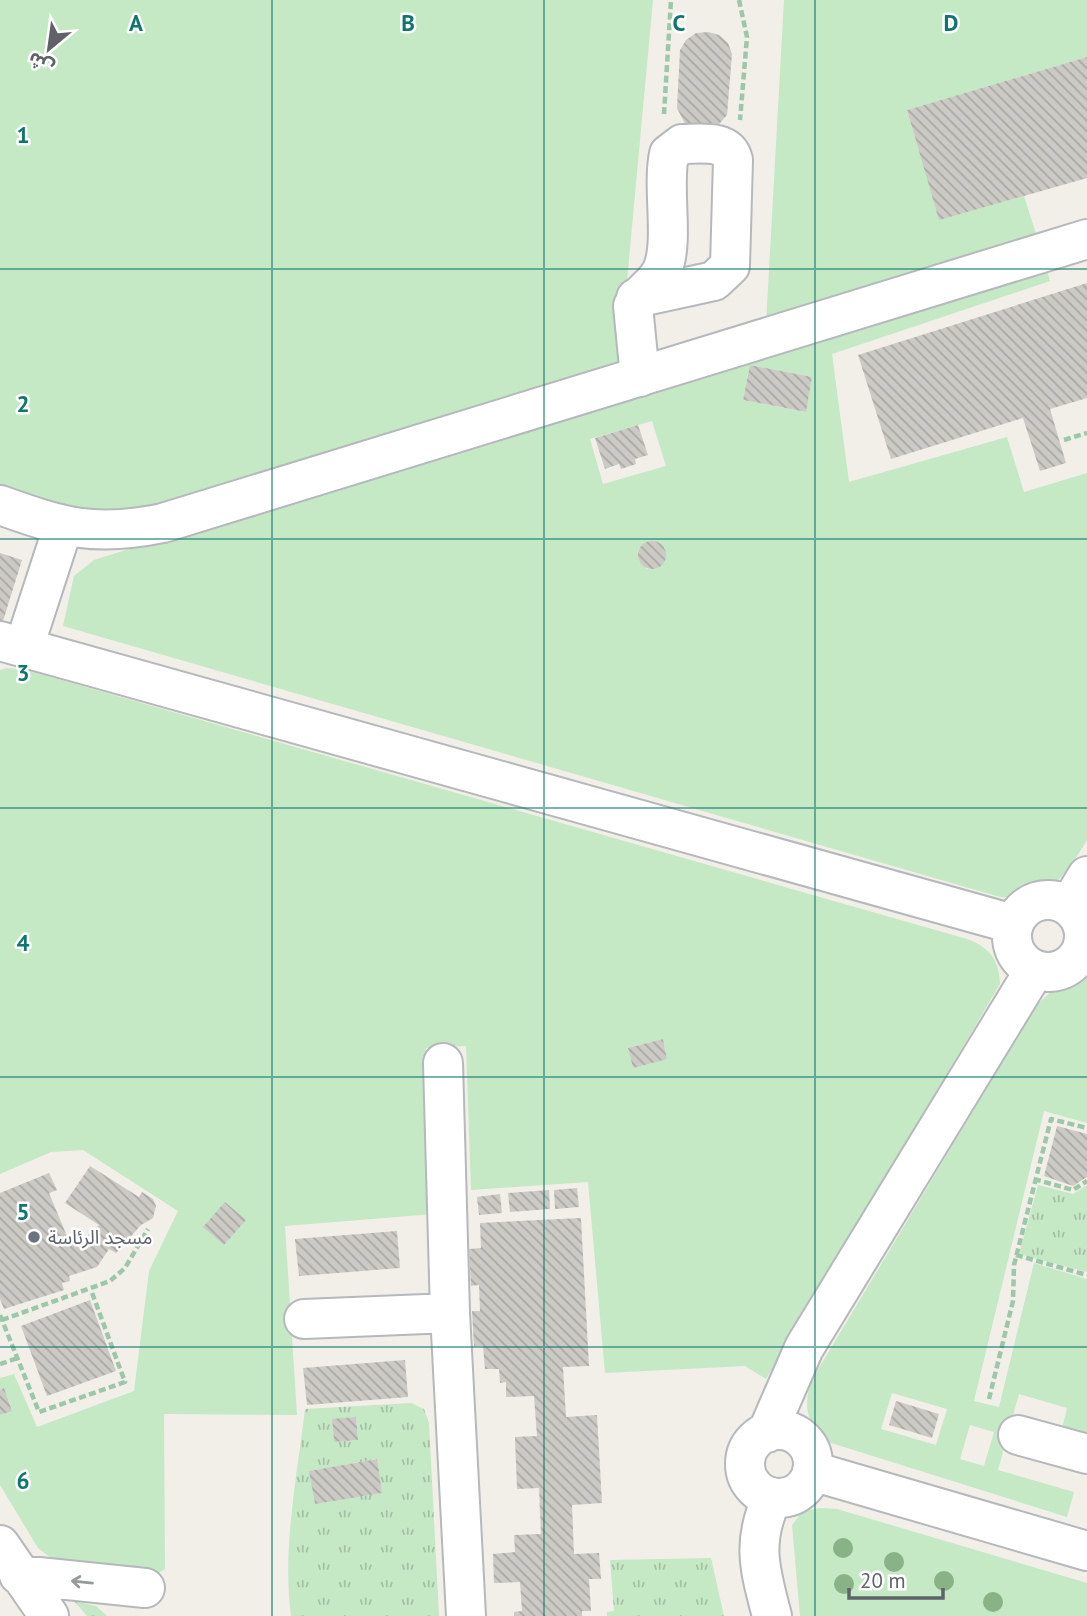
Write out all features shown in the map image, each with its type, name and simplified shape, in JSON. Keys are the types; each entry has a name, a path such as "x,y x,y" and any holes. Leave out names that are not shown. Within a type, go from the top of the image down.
{"lane":[{"path":"636,298 714,281 730,266 733,160 726,148 719,145 677,145 668,160 665,262 657,280 636,298 632,314 640,377"},
{"path":"0,505 62,527 96,532 129,530 163,523 1087,239"},
{"path":"62,527 12,644 1013,924"},
{"path":"1078,891 1086,942 1080,954 1061,971 1034,971 1017,956 1012,946 1013,924 1026,906 1078,891"},
{"path":"767,1433 790,1432 809,1448 812,1471 807,1483 786,1498 761,1493 746,1473 749,1449 767,1433 789,1376 804,1348 1034,971"},
{"path":"443,1063 450,1313 466,1616"},
{"path":"304,1319 450,1313"},
{"path":"1018,1435 1087,1454"},
{"path":"812,1471 1087,1551"},
{"path":"772,1497 759,1536 758,1556 772,1616"},
{"path":"10,1560 145,1588"},
{"path":"10,1560 49,1616"}],"path":[{"path":"671,0 663,109 677,145"},
{"path":"726,148 735,137 743,109 747,37 739,0"},
{"path":"1064,440 1087,433"},
{"path":"989,1399 1013,1301 1016,1255 1051,1119 1087,1128"},
{"path":"1034,1179 1073,1190 1087,1181"},
{"path":"91,1290 125,1382 38,1412 1,1317 91,1290 118,1275 148,1229"},
{"path":"1016,1255 1087,1275"},
{"path":"0,1364 18,1358"}],"green space":[{"path":"0,0 653,0 619,367 168,510 83,513 0,487"},
{"path":"784,0 1087,0 1087,57 907,110 939,219 1024,196 1037,237 766,324"},
{"path":"1045,263 1050,281 832,354 849,482 1007,437 1024,492 1087,473 1087,840 1071,866 1043,891 1017,897 1000,897 63,626 74,576 94,560","holes":["750,365 812,377 805,412 743,400","652,421 666,466 603,484 590,439","646,542 657,542 665,549 665,560 658,568 647,569 639,561 638,550"]},
{"path":"0,670 26,670 967,939 982,946 992,956 998,968 1000,984 766,1379 745,1366 605,1373 588,1182 471,1190 466,1046 426,1048 434,1214 285,1226 297,1415 164,1414 165,1569 158,1573 70,1567 58,1563 38,1548 0,1485 0,1415 12,1410 4,1389 0,1390 0,1378 14,1374 37,1427 134,1391 149,1271 178,1211 83,1150 51,1152 0,1174","holes":["663,1039 667,1058 633,1068 628,1048","245,1220 224,1245 204,1227"]},
{"path":"1087,975 1087,1123 1044,1111 974,1401 999,1407 1034,1263 1087,1279 1087,1435 1062,1429 1067,1408 1019,1394 998,1470 1074,1492 1067,1517 828,1442 811,1421 807,1405 813,1378 1036,1006 1059,984","holes":["892,1393 947,1409 936,1445 881,1429","970,1425 994,1432 984,1466 960,1459"]},
{"path":"1038,1185 1073,1194 1087,1185 1087,1272 1019,1254"},
{"path":"411,1403 424,1409 429,1423 439,1616 291,1616 289,1538 305,1409","holes":["356,1418 358,1440 334,1442 332,1420","376,1459 382,1493 315,1503 310,1471"]},
{"path":"837,1509 1087,1583 1087,1616 800,1616 792,1525 803,1511"},
{"path":"711,1558 724,1616 607,1616 607,1612 614,1611 610,1560"},
{"path":"74,1601 96,1606 107,1616 87,1616"}],"building":[{"path":"696,33 719,35 728,43 732,54 727,115 714,130 686,126 677,108 680,50 686,40"},
{"path":"1087,57 1087,178 939,220 907,110"},
{"path":"1087,283 1087,398 1050,409 1066,463 1040,471 1023,418 891,459 858,355"},
{"path":"750,365 812,377 806,412 743,400"},
{"path":"638,425 648,455 635,459 636,464 621,469 619,464 605,469 595,438"},
{"path":"652,541 662,545 666,555 662,565 652,569 642,565 638,555 642,545"},
{"path":"0,553 22,560 3,621 0,620"},
{"path":"663,1039 667,1059 633,1068 628,1048"},
{"path":"1057,1126 1087,1134 1087,1177 1073,1186 1044,1176"},
{"name":"مسجد الرئاسة","path":"90,1166 139,1197 142,1192 153,1199 156,1206 153,1218 141,1225 116,1253 109,1249 97,1267 69,1276 70,1281 62,1283 64,1290 4,1309 0,1299 0,1193 49,1173 57,1190 49,1193 69,1241 90,1234 99,1225 65,1203"},
{"path":"577,1188 579,1207 555,1209 554,1190"},
{"path":"549,1190 550,1209 510,1212 508,1193"},
{"path":"500,1194 502,1213 479,1215 477,1197"},
{"path":"225,1202 246,1220 224,1245 203,1227"},
{"path":"581,1218 589,1366 563,1367 566,1417 597,1415 602,1503 572,1505 574,1554 599,1553 601,1579 589,1579 591,1611 582,1611 582,1616 514,1616 514,1612 522,1611 520,1582 494,1583 493,1554 515,1552 514,1535 541,1534 539,1488 517,1489 515,1437 537,1436 534,1396 506,1397 506,1382 500,1383 499,1369 485,1369 483,1346 474,1346 472,1311 480,1311 479,1285 471,1286 469,1249 481,1248 480,1223"},
{"path":"397,1231 400,1268 299,1276 295,1239"},
{"path":"90,1300 116,1371 47,1396 21,1326"},
{"path":"405,1360 408,1397 307,1405 303,1368"},
{"path":"4,1388 12,1411 0,1415 0,1390"},
{"path":"896,1401 939,1414 932,1438 889,1425"},
{"path":"356,1417 358,1440 334,1442 332,1419"},
{"path":"377,1459 382,1493 315,1504 309,1471"}],"place":[{"name":"مسجد الرئاسة","path":"34,1237"}]}
